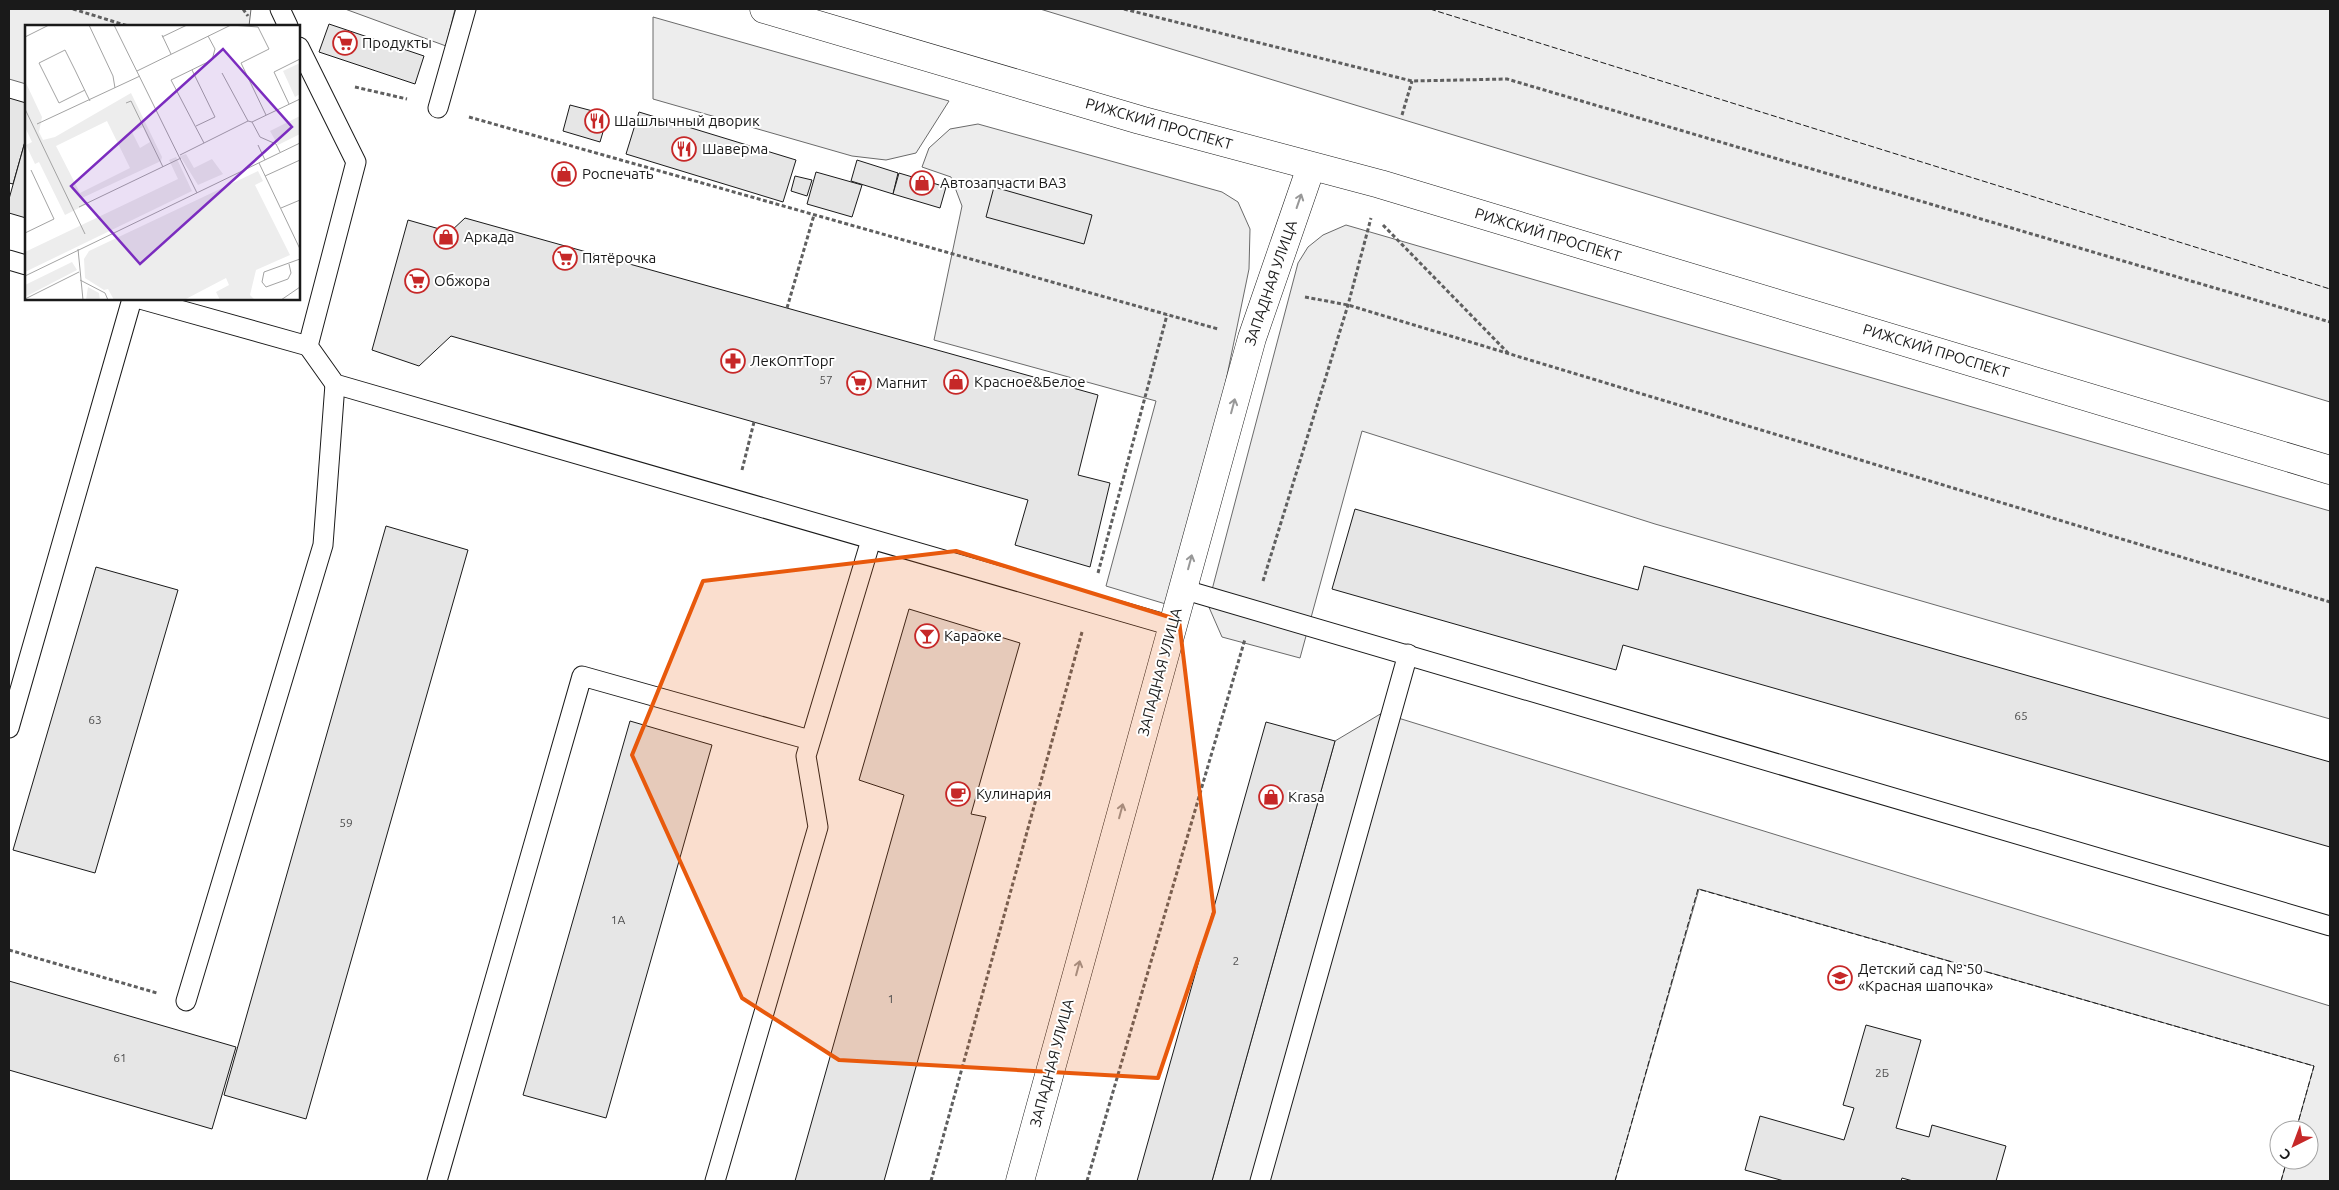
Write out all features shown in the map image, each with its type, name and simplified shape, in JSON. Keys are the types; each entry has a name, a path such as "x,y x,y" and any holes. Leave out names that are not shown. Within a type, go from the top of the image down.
{"main road":[{"name":"РИЖСКИЙ ПРОСПЕКТ","path":"764,9 1140,120 1380,184 2330,470"},
{"name":"ЗАПАДНАЯ УЛИЦА","path":"1020,1181 1252,338 1311,167"}],"lane":[{"path":"280,9 288,25"},
{"path":"438,108 466,9"},
{"path":"300,49 356,162 308,346"},
{"path":"9,260 25,265"},
{"path":"9,728 132,300"},
{"path":"144,300 308,346 335,384 1172,626"},
{"path":"186,1001 323,545 335,384"},
{"path":"715,1181 818,827 806,756 871,540"},
{"path":"1182,589 1253,612 1408,654 2330,926"},
{"path":"1260,1181 1408,654"},
{"path":"437,1181 582,676 810,740"}],"path":[{"path":"73,9 125,25"},
{"path":"1124,9 1412,82 1507,79 2330,322"},
{"path":"1402,115 1412,82"},
{"path":"372,90 398,97"},
{"path":"438,108 1252,338"},
{"path":"1087,1181 1253,612 1348,306 1372,213 1508,353"},
{"path":"787,308 814,215"},
{"path":"1299,296 1348,306 1508,353 2330,602"},
{"path":"932,1181 1167,315"},
{"path":"734,500 754,422"},
{"path":"9,950 186,1001"}],"highlighted area":[{"path":"956,551 1179,620 1214,912 1158,1078 839,1060 742,998 632,755 703,581"}],"shaded area":[{"path":"9,9 251,9 249,25 25,25 25,84 9,79"},
{"path":"345,9 455,9 446,46"},
{"path":"1040,9 2330,9 2330,402"},
{"path":"653,17 949,101 916,153 886,160 852,156 653,99"},
{"path":"978,124 1222,192 1238,202 1250,229 1249,269 1179,608 1106,586 1156,401 934,340 962,206 951,177 922,167 929,148 950,129"},
{"path":"1346,225 2330,511 2330,719 1655,524 1362,431 1300,658 1222,637 1208,605 1298,263 1308,247 1323,235"},
{"path":"1382,713 2330,1006 2330,1181 2281,1181 2284,1170 2319,1170 2319,1120 2299,1120 2314,1066 1699,889 1615,1181 1212,1181 1335,741"}],"building":[{"path":"329,24 424,56 415,84 319,52"},
{"path":"9,98 25,103 25,142 13,184 9,183"},
{"path":"570,105 608,115 600,142 563,131"},
{"path":"639,112 796,160 783,202 626,154"},
{"path":"25,142 25,218 9,213 9,199"},
{"path":"857,160 898,173 893,194 851,181"},
{"path":"816,172 862,185 852,217 807,204"},
{"path":"899,173 946,187 940,208 893,194"},
{"path":"795,176 812,180 807,196 791,191"},
{"path":"994,187 1092,215 1084,244 986,217"},
{"path":"465,218 1098,395 1078,475 1110,483 1090,567 1015,545 1028,500 451,336 419,366 372,350 408,220 450,232"},
{"path":"1355,509 1638,590 1644,566 2330,762 2330,847 1623,645 1616,670 1332,589"},
{"path":"386,526 468,550 306,1119 224,1095"},
{"path":"96,567 178,590 95,873 13,850"},
{"path":"909,609 1020,643 971,814 986,817 884,1181 795,1181 904,795 859,780"},
{"path":"630,721 712,745 606,1118 523,1095"},
{"path":"1266,722 1335,741 1212,1181 1137,1181"},
{"path":"9,981 236,1047 212,1129 9,1070"},
{"path":"1866,1025 1921,1040 1896,1128 1929,1137 1932,1125 2006,1146 1996,1181 1913,1181 1902,1178 1901,1181 1784,1181 1745,1170 1760,1116 1844,1140 1854,1108 1843,1105"}],"fence":[{"path":"1430,9 2330,289"},
{"path":"1615,1181 1698,889 2314,1066 2299,1120"},
{"path":"2281,1181 2284,1170"}],"place":[{"name":"Продукты","path":"345,43"},
{"name":"Шашлычный дворик","path":"597,121"},
{"name":"Шаверма","path":"684,149"},
{"name":"Роспечать","path":"564,174"},
{"name":"Автозапчасти ВАЗ","path":"922,183"},
{"name":"Аркада","path":"446,237"},
{"name":"Пятёрочка","path":"565,258"},
{"name":"Обжора","path":"417,281"},
{"name":"ЛекОптТорг","path":"733,361"},
{"name":"Красное&Белое","path":"956,382"},
{"name":"Магнит","path":"859,383"},
{"name":"Караоке","path":"927,636"},
{"name":"Кулинария","path":"958,794"},
{"name":"Krasa","path":"1271,797"},
{"name":"Детский сад № 50 «Красная шапочка»","path":"1840,978"}]}
